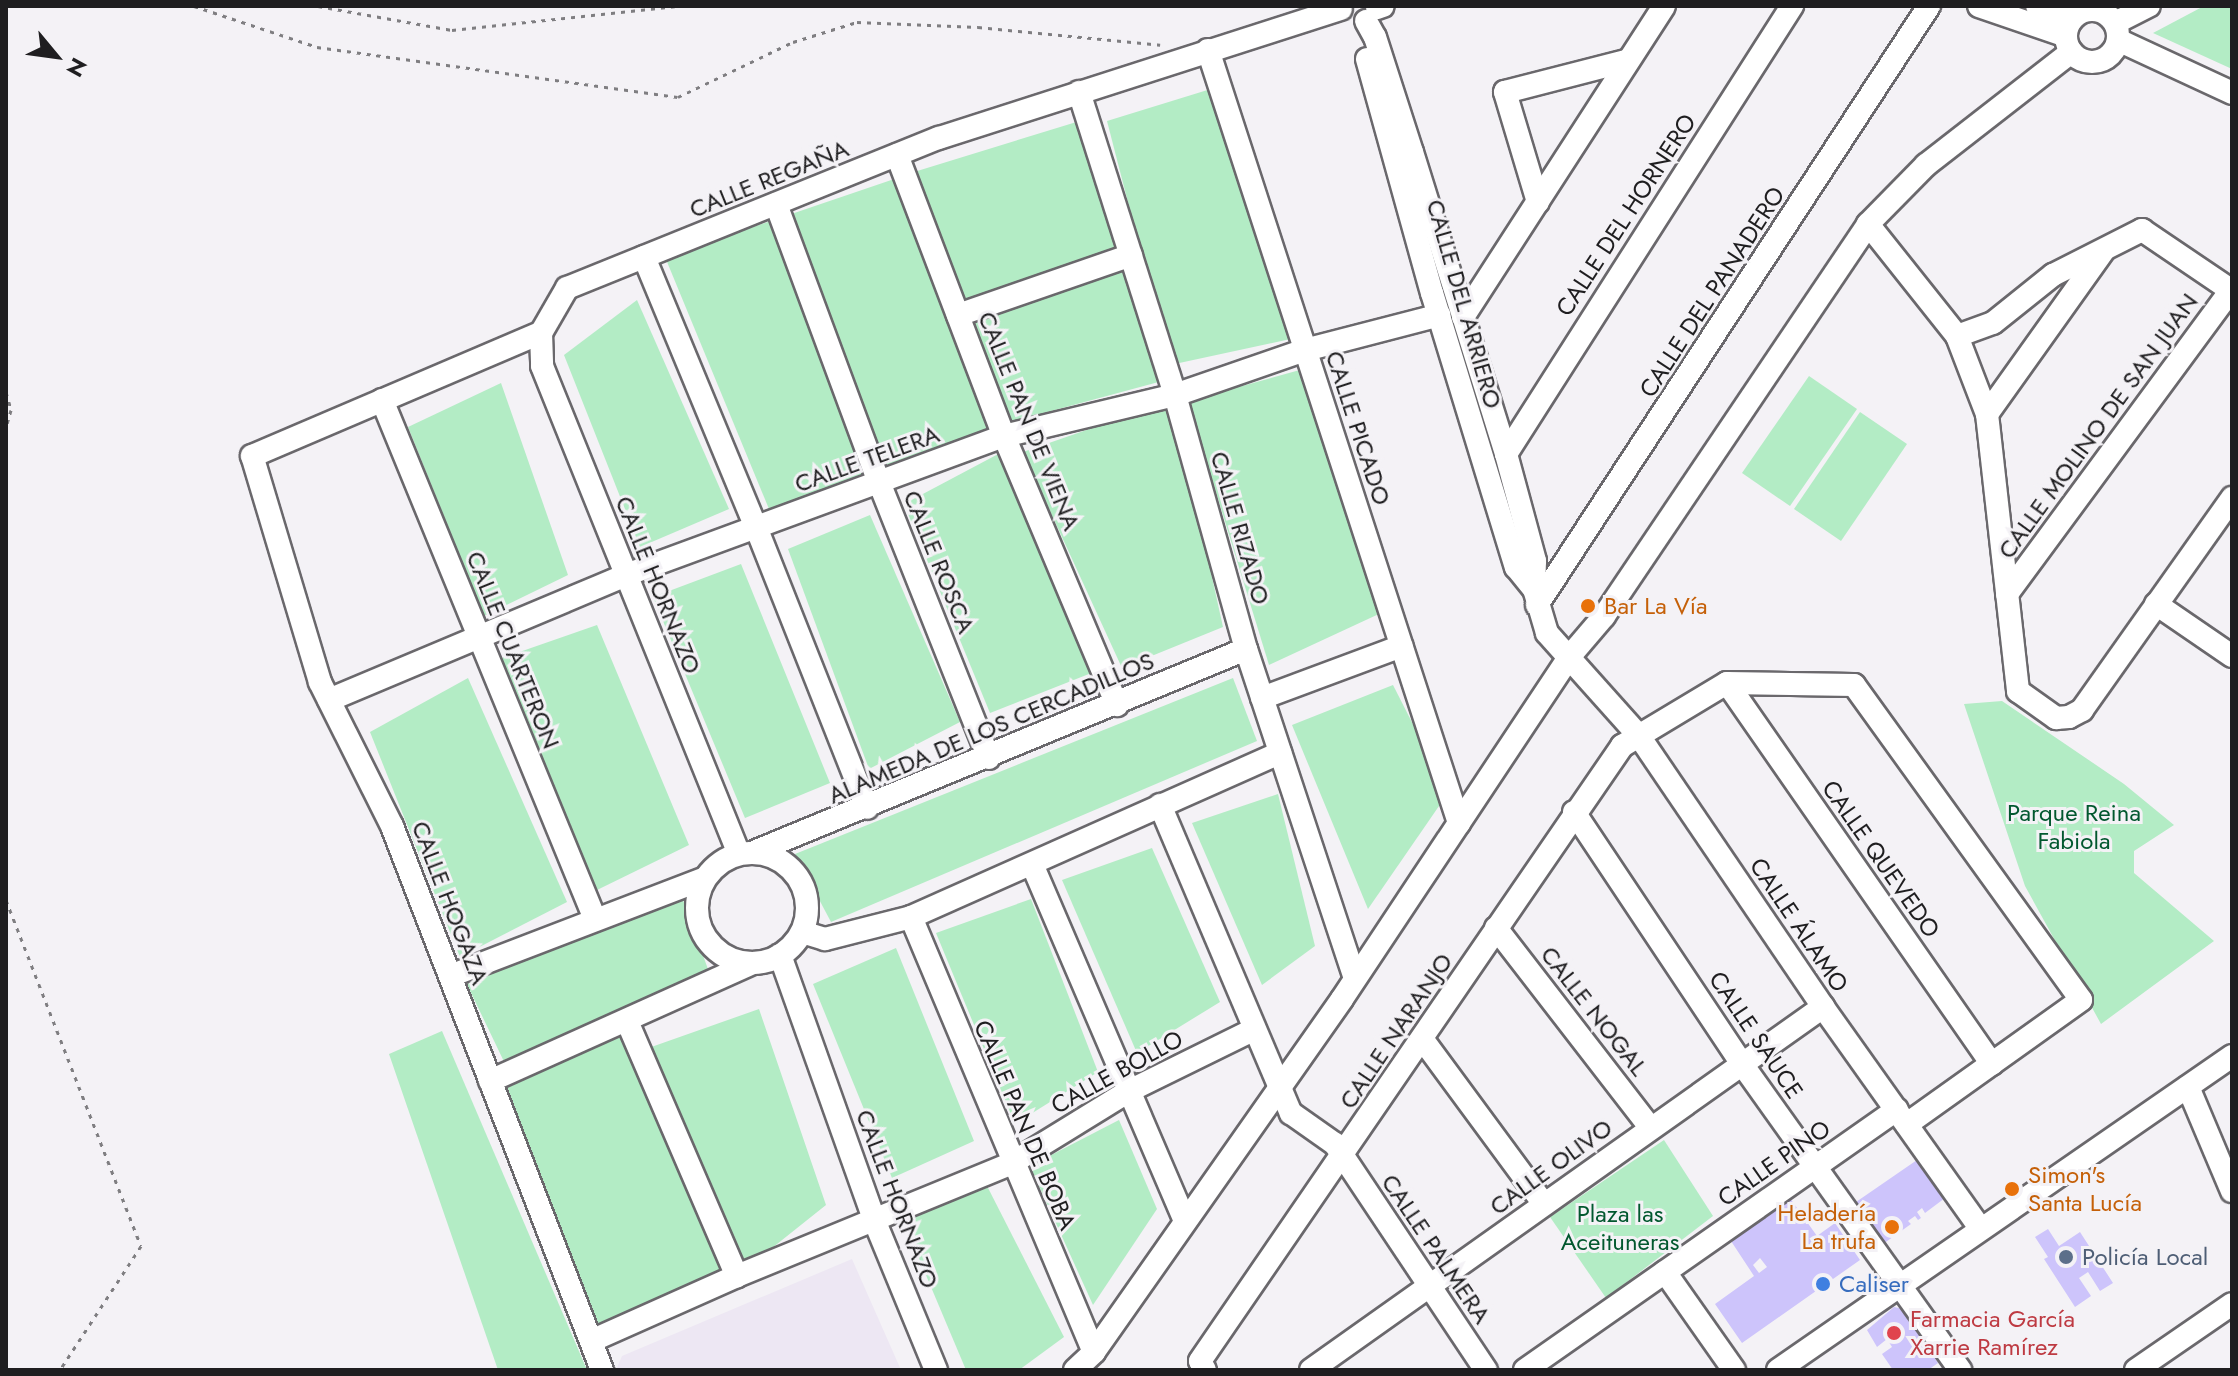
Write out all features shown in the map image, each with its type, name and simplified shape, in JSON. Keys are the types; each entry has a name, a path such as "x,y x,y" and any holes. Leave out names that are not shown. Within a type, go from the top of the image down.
{"street":[{"path":"1463,317 1664,6"},
{"name":"CALLE DEL HORNERO","path":"1506,454 1792,6"},
{"name":"CALLE DEL PANADERO","path":"1535,597 1929,6"},
{"path":"1979,6 2064,19 2102,11 2117,32 2232,93"},
{"path":"2064,19 2085,61 2102,60 2110,56 2117,32 2149,6"},
{"path":"1341,8 1349,19 1374,14"},
{"name":"CALLE REGAÑA","path":"541,333 567,288 897,155 1079,92 1341,8"},
{"name":"CALLE DEL ARRIERO","path":"1374,14 1375,37 1506,454 1535,561 1535,597"},
{"name":"CALLE DEL ARRIERO","path":"1374,14 1361,37 1516,567 1535,597 1547,633 1570,656"},
{"path":"1075,1370 1094,1352 1342,999 1354,976 1570,656 1604,616 1868,224 2064,19"},
{"name":"CALLE PICADO","path":"1208,50 1459,823"},
{"path":"1538,202 1505,92 1626,61"},
{"name":"CALLE RIZADO","path":"1079,92 1175,395 1246,649 1354,976"},
{"name":"CALLE PAN DE VIENA","path":"897,155 1004,436 1117,705"},
{"name":"CALLE ROSCA","path":"776,204 879,482 989,758"},
{"path":"1868,224 1957,336 1987,414 2018,691 2056,718 2069,717 2082,710 2232,498"},
{"path":"1957,336 1993,323 2053,275 2142,230 2231,290"},
{"path":"1987,414 2107,246"},
{"path":"958,315 1131,255"},
{"path":"644,257 756,527 867,808"},
{"name":"CALLE MOLINO DE SAN JUAN","path":"2007,594 2231,290"},
{"name":"CALLE TELERA","path":"329,700 478,634 626,575 1004,436 1175,395 1305,350 1440,315"},
{"path":"382,400 541,333"},
{"name":"CALLE HORNAZO","path":"541,333 542,366 626,575 746,853"},
{"name":"CALLE HOGAZA","path":"382,400 252,456 320,682 392,826 602,1370"},
{"name":"CALLE CUARTERON","path":"382,400 595,919"},
{"path":"2156,604 2232,656"},
{"path":"1262,698 1402,646"},
{"name":"ALAMEDA DE LOS CERCADILLOS","path":"746,853 867,808 1246,649"},
{"name":"CALLE ÁLAMO","path":"1570,656 1639,736 1823,1007 1980,1228"},
{"name":"CALLE NARANJO","path":"1202,1366 1574,812 1622,746 1727,683"},
{"name":"CALLE PINO","path":"1525,1370 1815,1166 1992,1064 2081,1000 1854,685 1727,683"},
{"name":"CALLE QUEVEDO","path":"1727,683 1992,1064"},
{"path":"802,932 825,939 911,917 1280,753"},
{"path":"1160,805 1279,1086"},
{"name":"CALLE SAUCE","path":"1574,812 1742,1064 1960,1370"},
{"path":"450,976 705,878 721,862 746,853 771,856 788,865 798,877 806,895 807,914 802,932 780,955 752,963 490,1081"},
{"path":"1032,864 1185,1221"},
{"path":"705,878 698,897 698,918 704,936 725,956 752,963"},
{"name":"CALLE PAN DE BOBA","path":"911,917 1094,1352"},
{"name":"CALLE NOGAL","path":"1496,928 1650,1127"},
{"name":"CALLE HORNAZO","path":"780,955 875,1222 936,1370"},
{"name":"CALLE OLIVO","path":"1311,1370 1823,1007"},
{"path":"627,1021 737,1276"},
{"name":"CALLE BOLLO","path":"591,1341 737,1276 875,1222 1012,1163 1129,1091 1255,1029"},
{"path":"1423,1040 1544,1204"},
{"path":"1778,1370 2232,1056"},
{"name":"CALLE PALMERA","path":"1279,1086 1291,1113 1335,1144 1432,1284 1486,1370"},
{"path":"2188,1087 2232,1191"},
{"path":"1665,1272 1734,1370"},
{"path":"2139,1369 2232,1304"}],"path":[{"path":"194,6 317,47 678,97 793,42 857,22 978,27 1162,45"},
{"path":"318,6 452,30 675,6"},
{"path":"6,392 11,410 6,427"},
{"path":"6,900 141,1246 60,1370"}],"shaded area":[{"path":"852,1259 901,1370 616,1370 622,1356"}],"green space":[{"path":"2204,6 2232,6 2232,69 2153,33"},
{"path":"1214,88 1295,338 1170,365 1107,121"},
{"path":"1083,120 1166,380 1010,422 914,172"},
{"path":"906,175 1003,429 769,509 665,257"},
{"path":"637,300 729,509 640,547 564,355"},
{"path":"1307,368 1381,613 1269,665 1188,401"},
{"path":"1809,376 1857,409 1790,506 1742,473"},
{"path":"501,383 568,575 484,616 408,427"},
{"path":"1173,400 1223,627 1122,668 1023,452"},
{"path":"1860,412 1907,444 1841,541 1794,509"},
{"path":"1002,452 1094,672 990,713 904,504"},
{"path":"870,515 960,722 869,769 788,549"},
{"path":"741,564 830,783 745,818 653,597"},
{"path":"597,625 689,845 597,890 502,658"},
{"path":"468,678 567,902 460,957 370,732"},
{"path":"1233,678 1257,741 831,922 795,854"},
{"path":"1393,685 1448,793 1368,909 1292,725"},
{"name":"Parque Reina Fabiola","path":"2002,701 2124,784 2174,825 2134,851 2134,873 2214,941 2101,1024 2025,886 1964,704"},
{"path":"1278,794 1315,946 1262,985 1192,823"},
{"path":"1152,848 1220,1002 1137,1053 1062,880"},
{"path":"679,889 713,983 627,1021 640,1051 759,1009 826,1205 737,1276 591,1341 490,1081 509,1072 461,972"},
{"path":"1031,899 1098,1072 1015,1124 936,933"},
{"path":"896,948 974,1141 892,1178 813,984"},
{"path":"442,1031 587,1370 498,1370 389,1054"},
{"path":"1119,1120 1157,1209 1093,1305 1030,1166"},
{"name":"Plaza las Aceituneras","path":"1664,1140 1713,1216 1606,1298 1550,1217"},
{"path":"985,1182 1064,1337 1019,1370 966,1370 904,1223"}],"building":[{"path":"1917,1160 1945,1198 1925,1213 1922,1208 1917,1212 1921,1218 1918,1220 1915,1216 1908,1221 1911,1224 1883,1244 1871,1235 1876,1232 1866,1223 1856,1202"},
{"path":"1787,1194 1817,1236 1835,1223 1860,1260 1742,1343 1715,1304 1754,1276 1729,1238","holes":["1760,1258 1767,1267 1759,1273 1753,1265"]},
{"path":"2048,1229 2059,1246 2080,1232 2113,1283 2100,1291 2088,1272 2079,1278 2091,1296 2075,1307 2044,1259 2048,1257 2035,1237"},
{"path":"1894,1307 1903,1309 1938,1363 1928,1370 1893,1370 1882,1354 1892,1347 1887,1339 1877,1347 1867,1330"}],"place":[{"name":"Bar La Vía","path":"1588,606"},
{"name":"Simon's Santa Lucía","path":"2012,1189"},
{"name":"Heladería La trufa","path":"1892,1227"},
{"name":"Policía Local","path":"2066,1257"},
{"name":"Caliser","path":"1823,1284"},
{"name":"Farmacia García Xarrie Ramírez","path":"1894,1333"}]}
